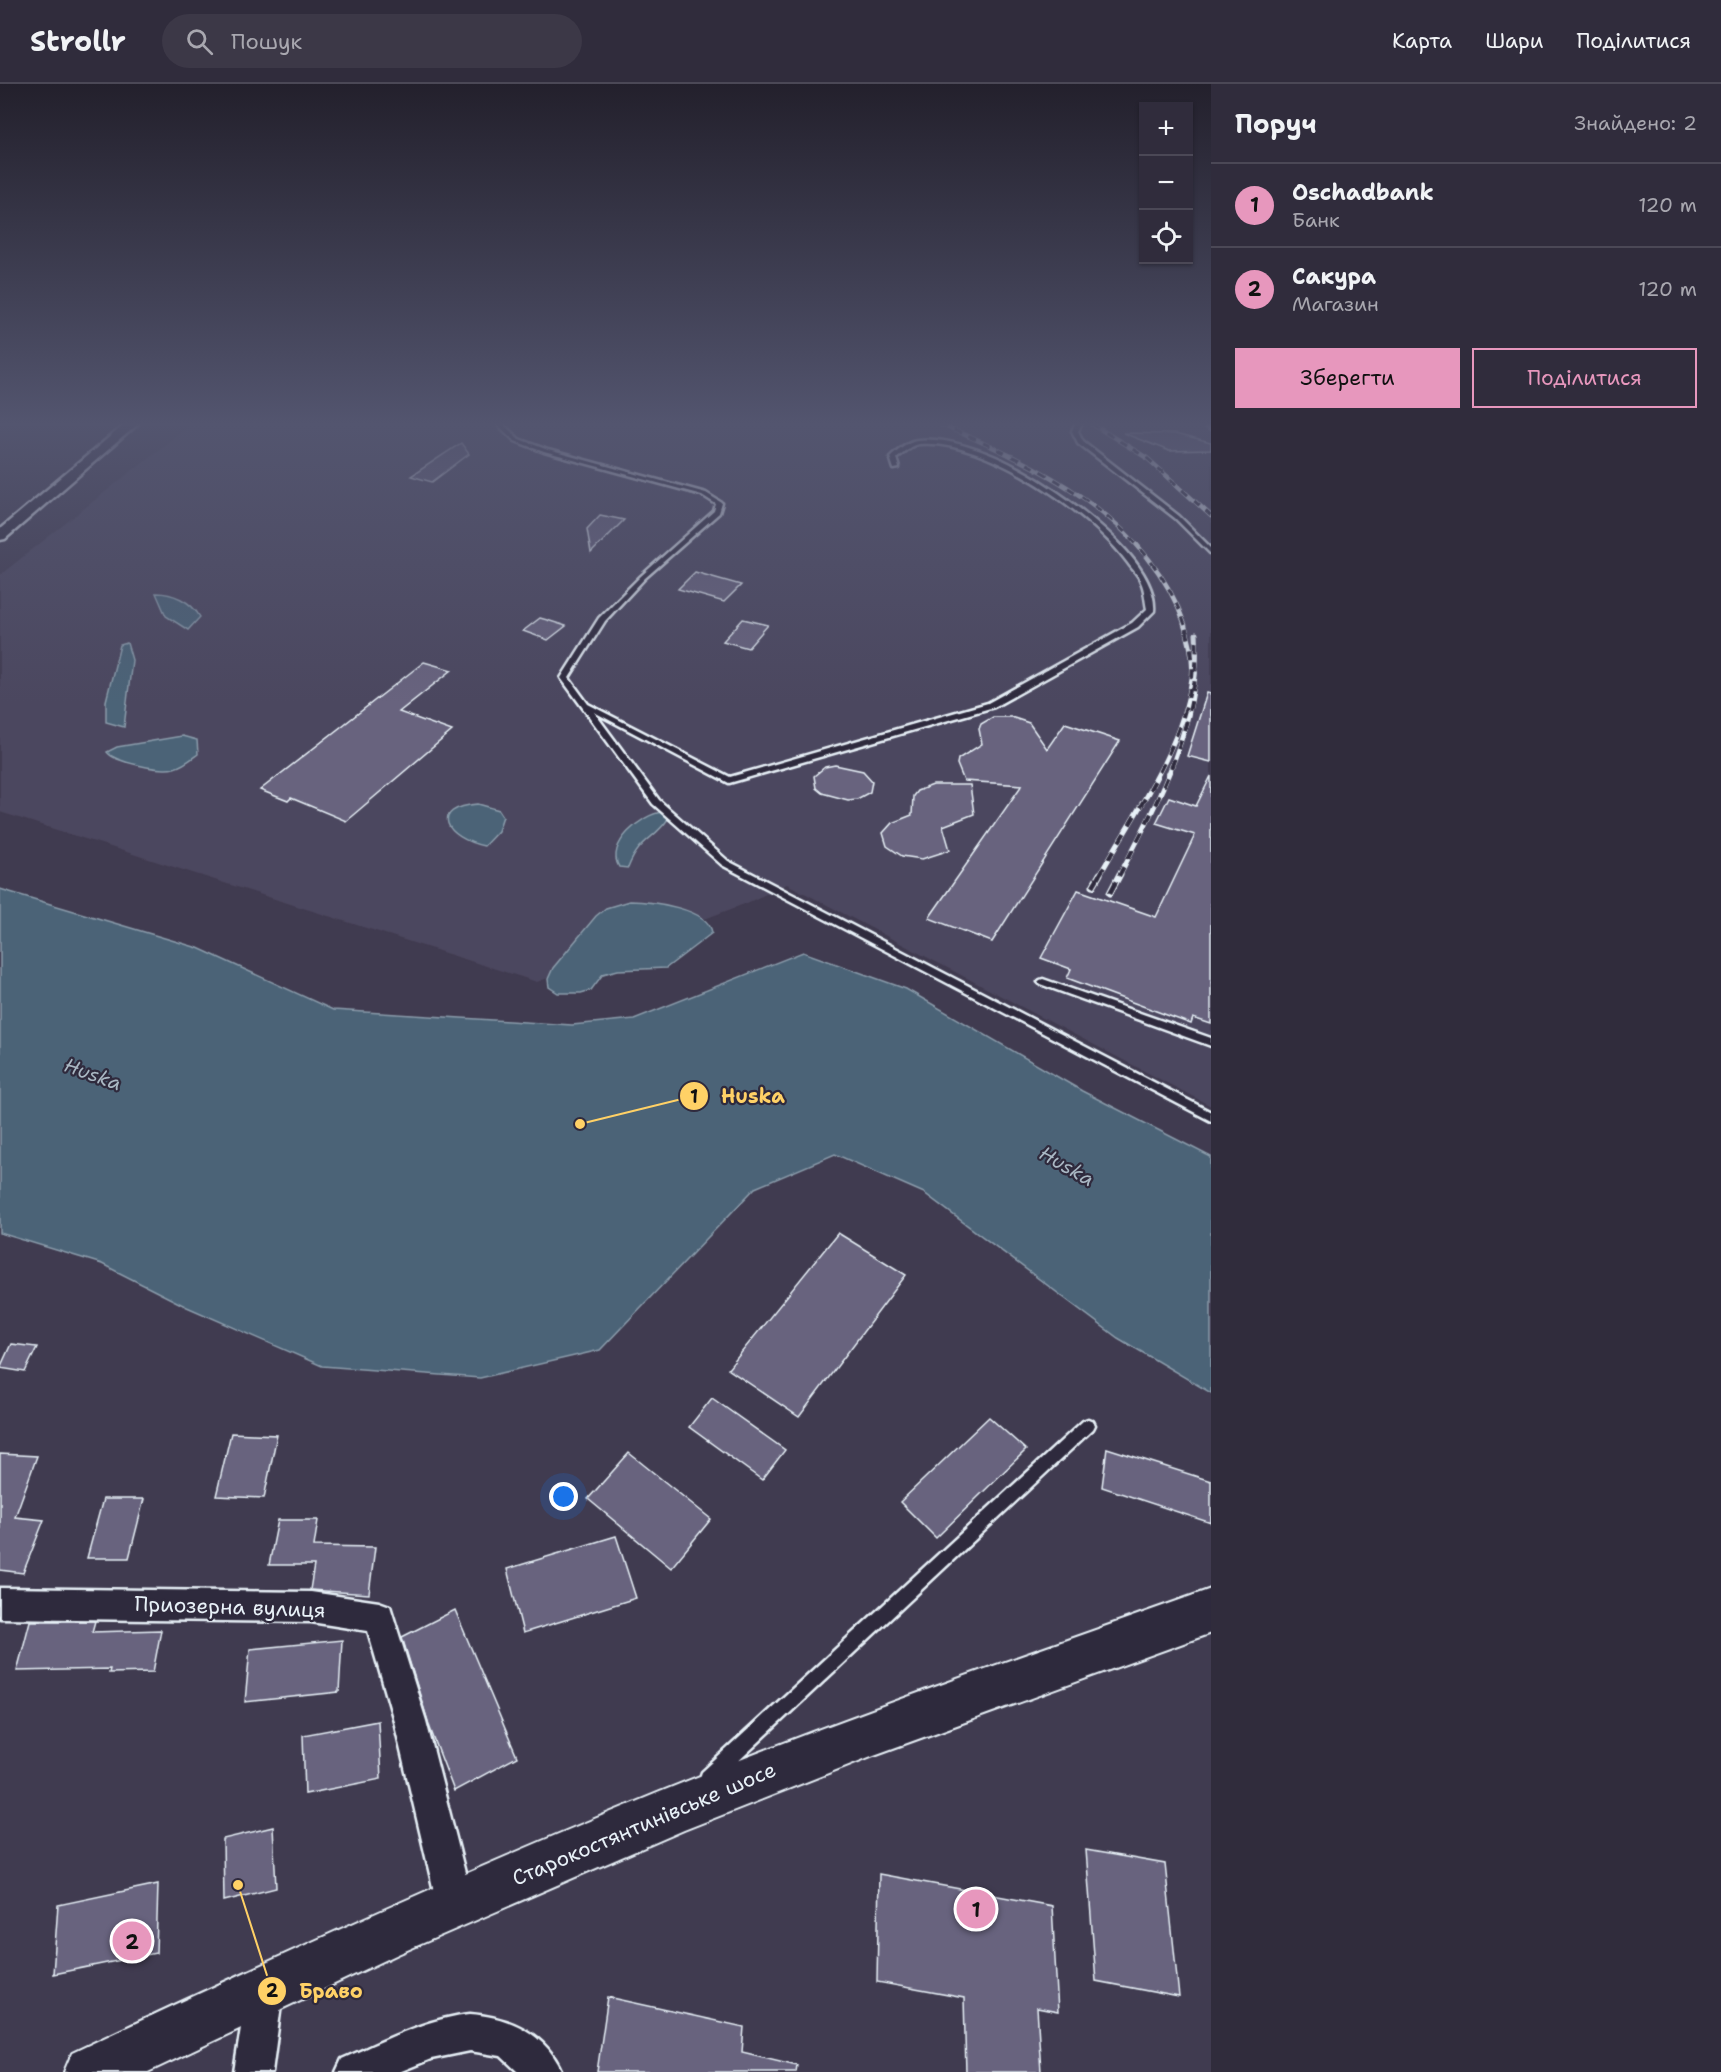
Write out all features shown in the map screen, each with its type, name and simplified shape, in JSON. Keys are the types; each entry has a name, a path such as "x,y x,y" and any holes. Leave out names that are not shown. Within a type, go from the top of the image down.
{"main road":[{"name":"Старокостянтинівське шосе","path":"91,2072 265,1988 675,1809 810,1756 1211,1611"}],"street":[{"path":"0,536 23,517"},
{"name":"Приозерна вулиця","path":"0,1603 310,1607 380,1617 410,1721 455,1904"},
{"path":"253,2072 265,1988"},
{"path":"355,2072 441,2037 479,2031 511,2041 543,2072"}],"lane":[{"path":"712,517 643,577 602,620 565,678 656,802 725,863 1211,1117"},
{"path":"585,704 729,780 991,705 1136,625 1151,609 1150,591 1143,578 1112,540 1086,517"},
{"path":"1177,517 1211,552"},
{"path":"1043,982 1211,1042"},
{"path":"675,1809 1088,1425"}],"shaded area":[{"path":"74,517 1211,517 1211,1106 787,884 747,903 537,982 0,812 0,575"}],"water":[{"path":"156,593 169,594 181,599 192,606 200,617 188,630 166,616"},
{"path":"127,643 132,660 124,727 106,722 106,701 120,645"},
{"path":"182,736 197,740 198,754 174,768 159,769 139,765 111,756 107,752 117,747"},
{"path":"478,804 499,810 503,816 498,831 484,846 460,837 448,824 448,817 452,811"},
{"path":"662,812 668,819 663,826 637,851 628,868 619,867 616,858 621,840 636,824"},
{"path":"0,889 198,948 333,1010 572,1025 634,1019 803,952 906,989 1082,1091 1211,1157 1211,1393 1118,1338 924,1193 835,1154 755,1188 600,1350 480,1378 322,1366 187,1307 102,1264 0,1233"},
{"path":"629,901 650,902 690,912 709,924 712,933 666,968 618,970 603,974 591,990 581,993 558,993 549,987 548,979 553,968 596,916 606,908"}],"building":[{"path":"598,517 624,520 591,553 587,529"},
{"path":"695,572 741,585 724,602 678,589"},
{"path":"540,618 566,626 548,640 523,631"},
{"path":"743,619 768,625 748,648 723,641"},
{"path":"424,662 452,670 399,712 452,731 346,821 291,798 288,801 260,790"},
{"path":"1207,693 1211,694 1211,762 1187,756"},
{"path":"993,717 1011,717 1029,723 1047,749 1065,723 1120,741 992,942 929,918 1022,785 964,781 957,764 958,759 982,744 979,729 981,724"},
{"path":"835,765 863,771 872,781 870,792 857,799 848,800 822,793 816,788 814,776 825,767"},
{"path":"1211,776 1211,1024 1193,1018 1191,1024 1067,978 1071,969 1041,958 1078,890 1156,917 1195,835 1156,823 1169,797 1196,806"},
{"path":"933,785 970,785 974,814 943,826 950,850 922,859 902,856 887,846 883,833 892,823 912,815 913,796 917,791"},
{"path":"838,1233 906,1275 799,1417 728,1369"},
{"path":"11,1344 37,1347 25,1372 0,1368"},
{"path":"712,1398 785,1450 762,1480 689,1427"},
{"path":"989,1417 1026,1450 936,1538 900,1502"},
{"path":"231,1433 277,1435 264,1498 216,1496"},
{"path":"1107,1448 1211,1481 1211,1523 1102,1487"},
{"path":"629,1453 711,1519 671,1568 588,1499"},
{"path":"0,1454 37,1456 15,1517 44,1520 23,1573 0,1570"},
{"path":"103,1499 144,1499 129,1558 87,1558"},
{"path":"278,1520 318,1520 314,1546 375,1547 369,1594 310,1590 314,1565 269,1565"},
{"path":"616,1536 636,1598 523,1633 507,1569"},
{"path":"455,1610 517,1757 454,1791 430,1728 402,1637"},
{"path":"30,1621 95,1621 92,1632 161,1630 153,1672 109,1673 110,1669 17,1671"},
{"path":"342,1640 339,1692 245,1702 250,1649"},
{"path":"378,1721 381,1779 305,1794 303,1735"},
{"path":"273,1827 276,1888 224,1901 223,1839"},
{"path":"1086,1850 1165,1864 1179,1997 1096,1981"},
{"path":"879,1874 1052,1906 1058,2012 1037,2008 1041,2072 966,2072 964,1998 877,1982"},
{"path":"158,1884 156,1953 53,1974 58,1905"},
{"path":"608,1997 744,2027 742,2052 797,2065 796,2072 597,2072"}],"railway":[{"path":"1108,517 1144,553 1168,587 1185,625"},
{"path":"1099,876 1155,780 1187,704 1192,664 1184,624"},
{"path":"1119,876 1162,790 1185,729 1196,666 1196,634"},
{"path":"1093,886 1100,874"},
{"path":"1110,893 1120,874"}],"place":[{"name":"Huska","path":"580,1124"},
{"name":"Браво","path":"238,1885"},
{"name":"Oschadbank","path":"976,1909"},
{"name":"Сакура","path":"132,1941"}]}
